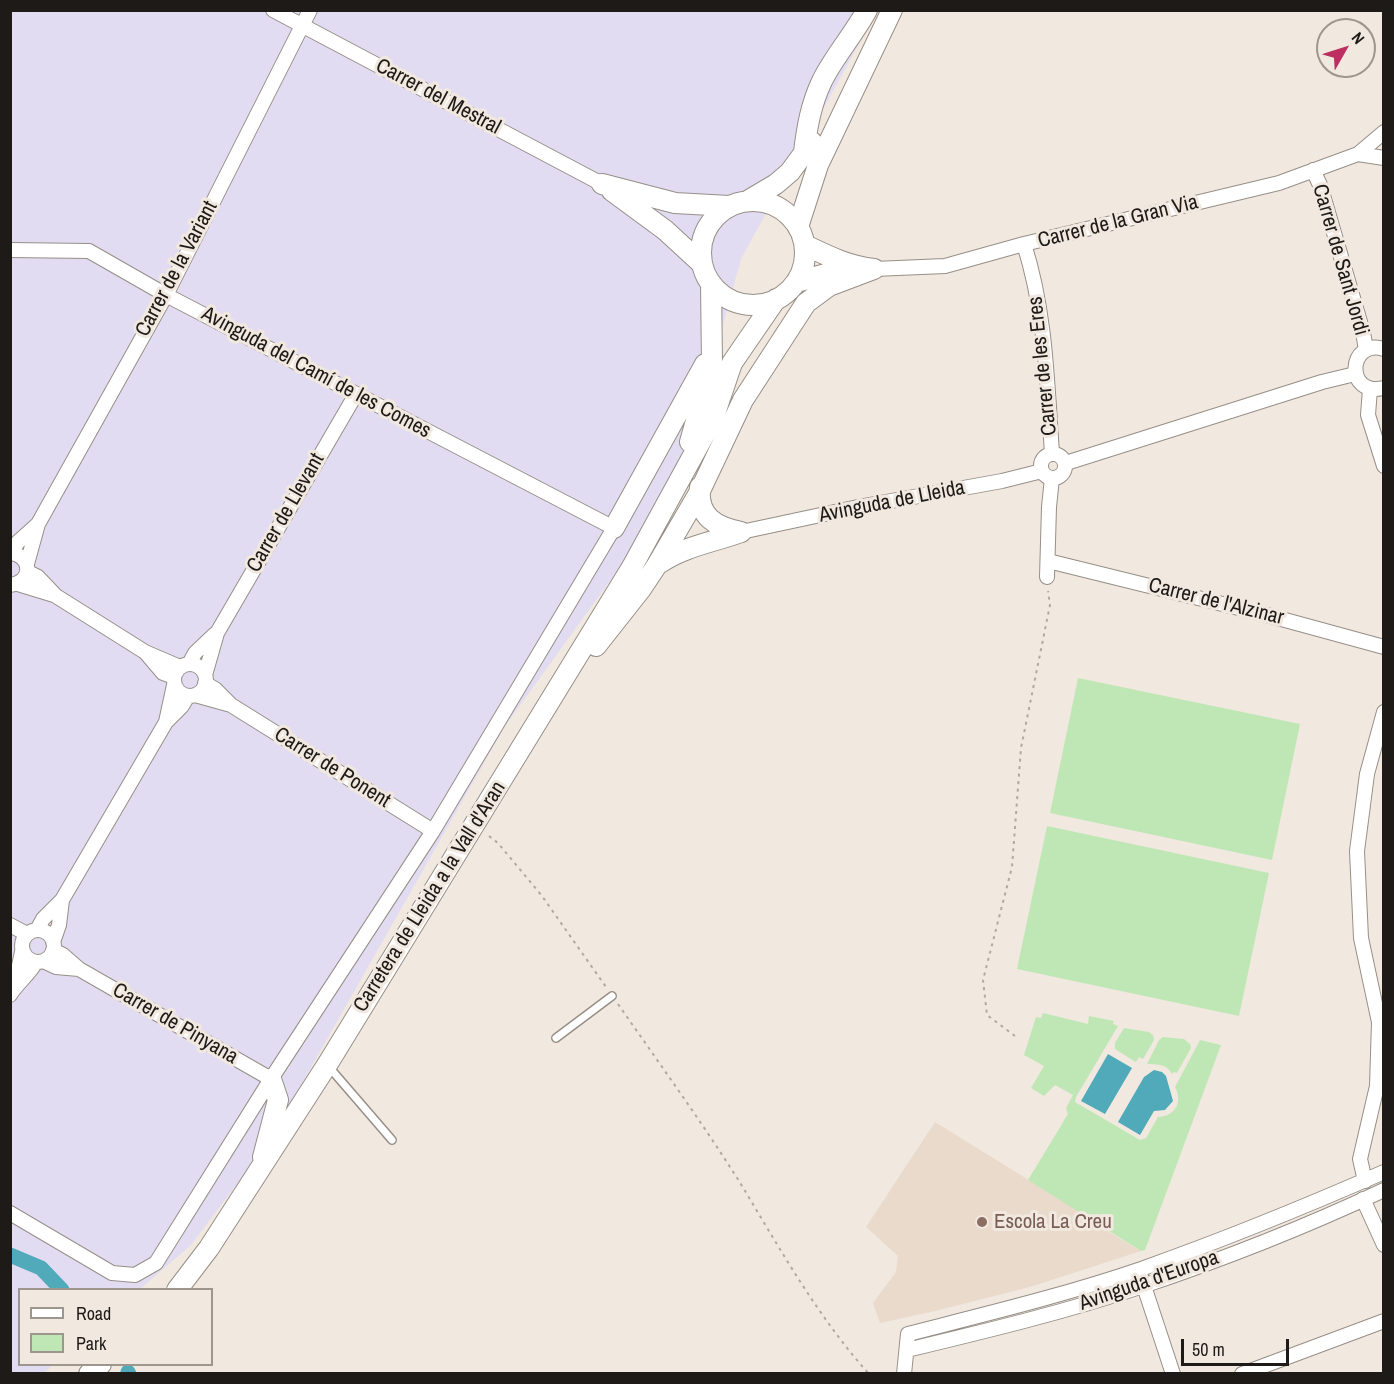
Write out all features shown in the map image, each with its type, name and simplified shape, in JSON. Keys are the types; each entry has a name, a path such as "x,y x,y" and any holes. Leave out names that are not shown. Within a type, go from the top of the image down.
{"main road":[{"path":"804,152 809,113 823,79 856,31 867,10"},
{"path":"602,184 665,230 702,264 711,283 727,298 755,305 776,299 788,292 796,282 804,264 802,236 818,165 892,10"},
{"path":"702,264 701,246 706,230 715,216 729,206 748,200 790,172 853,88"},
{"path":"602,184 675,203 729,206"},
{"path":"748,200 764,201 777,206 789,215 802,236 827,256 865,268"},
{"path":"796,282 865,268"},
{"path":"542,715 641,589 657,565 699,493 743,400 806,303 829,286 865,268"},
{"path":"672,497 710,377 711,283"},
{"path":"672,497 713,419 732,363 776,299"},
{"path":"614,528 712,351"},
{"path":"713,419 712,431 702,465 699,493 705,513 713,522 724,528 741,532"},
{"name":"Carretera de Lleida a la Vall d'Aran","path":"179,1288 209,1248 327,1065 632,567 672,497"},
{"path":"657,565 684,549 714,542 741,532"},
{"path":"261,1168 278,1100 271,1079"}],"street":[{"name":"Carrer del Mestral","path":"273,10 602,184"},
{"name":"Carrer de la Variant","path":"27,568 38,524 166,295 310,10"},
{"path":"1358,154 1383,132"},
{"path":"1358,154 1383,158"},
{"name":"Carrer de la Gran Via","path":"865,268 945,267 1024,244 1278,183 1358,154"},
{"name":"Carrer de Sant Jordi","path":"1313,170 1320,186 1360,320 1366,350"},
{"name":"Carrer de les Eres","path":"1024,244 1042,317 1052,453"},
{"name":"Avinguda del Camí de les Comes","path":"10,250 89,251 166,295 614,528"},
{"path":"1383,349 1373,347 1366,350 1356,360 1355,374 1361,383 1377,388 1368,415 1383,466"},
{"path":"1066,463 1322,382 1355,374"},
{"name":"Carrer de Llevant","path":"205,679 217,633 356,394"},
{"path":"1047,577 1049,507 1047,475 1042,460 1052,453 1059,454 1066,463"},
{"path":"1047,475 1063,474 1066,463"},
{"name":"Avinguda de Lleida","path":"741,532 858,507 1047,475"},
{"name":"Carrer de la Variant","path":"11,553 18,542 38,524"},
{"path":"10,1213 112,1273 135,1275 156,1263 271,1079 434,831 614,528"},
{"path":"11,553 21,556 27,568 56,596 179,673 199,667 205,679 200,692 192,695 179,693 179,673"},
{"name":"Carrer de l'Alzinar","path":"1048,561 1263,614 1383,647"},
{"path":"14,584 26,577 27,568"},
{"path":"14,584 56,596"},
{"name":"Carrer de Llevant","path":"166,722 179,673 195,653 217,633"},
{"name":"Carrer de Ponent","path":"205,679 231,705 434,831"},
{"name":"Carrer de Llevant","path":"12,991 24,940 62,900 166,722 192,695"},
{"name":"Carrer de Ponent","path":"192,695 231,705"},
{"path":"1365,1180 1360,1159 1377,1086 1379,1022 1362,938 1357,851 1367,774 1383,712"},
{"name":"Carrer de Llevant","path":"53,946 59,925 62,900"},
{"path":"10,925 24,940 28,959 39,962 51,955 53,946 47,933 24,940"},
{"name":"Carrer de Pinyana","path":"53,946 79,969 271,1079"},
{"name":"Carrer de Llevant","path":"12,991 39,962"},
{"name":"Carrer de Pinyana","path":"39,962 56,967 79,969"},
{"name":"Avinguda d'Europa","path":"1383,1172 1194,1250 1139,1269 1023,1304 908,1334 907,1350 1023,1322 1144,1286 1230,1254 1383,1190"},
{"path":"1363,1199 1383,1245"},
{"path":"1139,1269 1173,1374"},
{"path":"1242,1374 1383,1321"},
{"path":"904,1374 907,1350"}],"lane":[{"path":"556,1038 612,996"},
{"path":"327,1065 392,1140"}],"path":[{"path":"1016,1036 987,1015 983,980 1012,867 1021,748 1050,605 1047,577"},
{"path":"474,825 498,843 542,896 714,1143 821,1313 847,1349 869,1374"}],"shaded area":[{"path":"10,11 877,11 741,259 687,454 636,545 505,726 268,1143 191,1245 141,1288 18,1288 18,1366 52,1366 43,1374 10,1373"},
{"name":"Escola La Creu","path":"935,1122 1141,1251 1030,1287 880,1323 873,1303 896,1272 898,1256 866,1227"}],"green space":[{"path":"1078,678 1300,724 1272,860 1050,813"},
{"path":"1047,826 1269,873 1239,1016 1017,969"},
{"path":"1043,1013 1088,1024 1089,1016 1114,1021 1113,1024 1118,1026 1075,1102 1140,1140 1146,1138 1158,1117 1169,1114 1176,1107 1178,1098 1175,1087 1200,1040 1221,1045 1145,1250 1141,1251 1028,1180 1068,1114 1066,1108 1073,1095 1055,1085 1044,1096 1031,1088 1044,1066 1024,1055 1036,1017 1041,1018"},
{"path":"1124,1028 1149,1032 1153,1035 1154,1040 1143,1059 1139,1057 1136,1062 1115,1049 1115,1043"},
{"path":"1163,1037 1184,1039 1190,1044 1191,1048 1177,1073 1172,1074 1161,1065 1147,1064 1159,1040"}],"water":[{"path":"1108,1054 1132,1068 1105,1114 1081,1101"},
{"path":"1154,1070 1166,1076 1173,1101 1165,1110 1154,1111 1140,1135 1118,1122 1144,1077"}],"waterway":[{"path":"10,1255 41,1268 60,1288"}],"place":[{"name":"Escola La Creu","path":"982,1222"}]}
